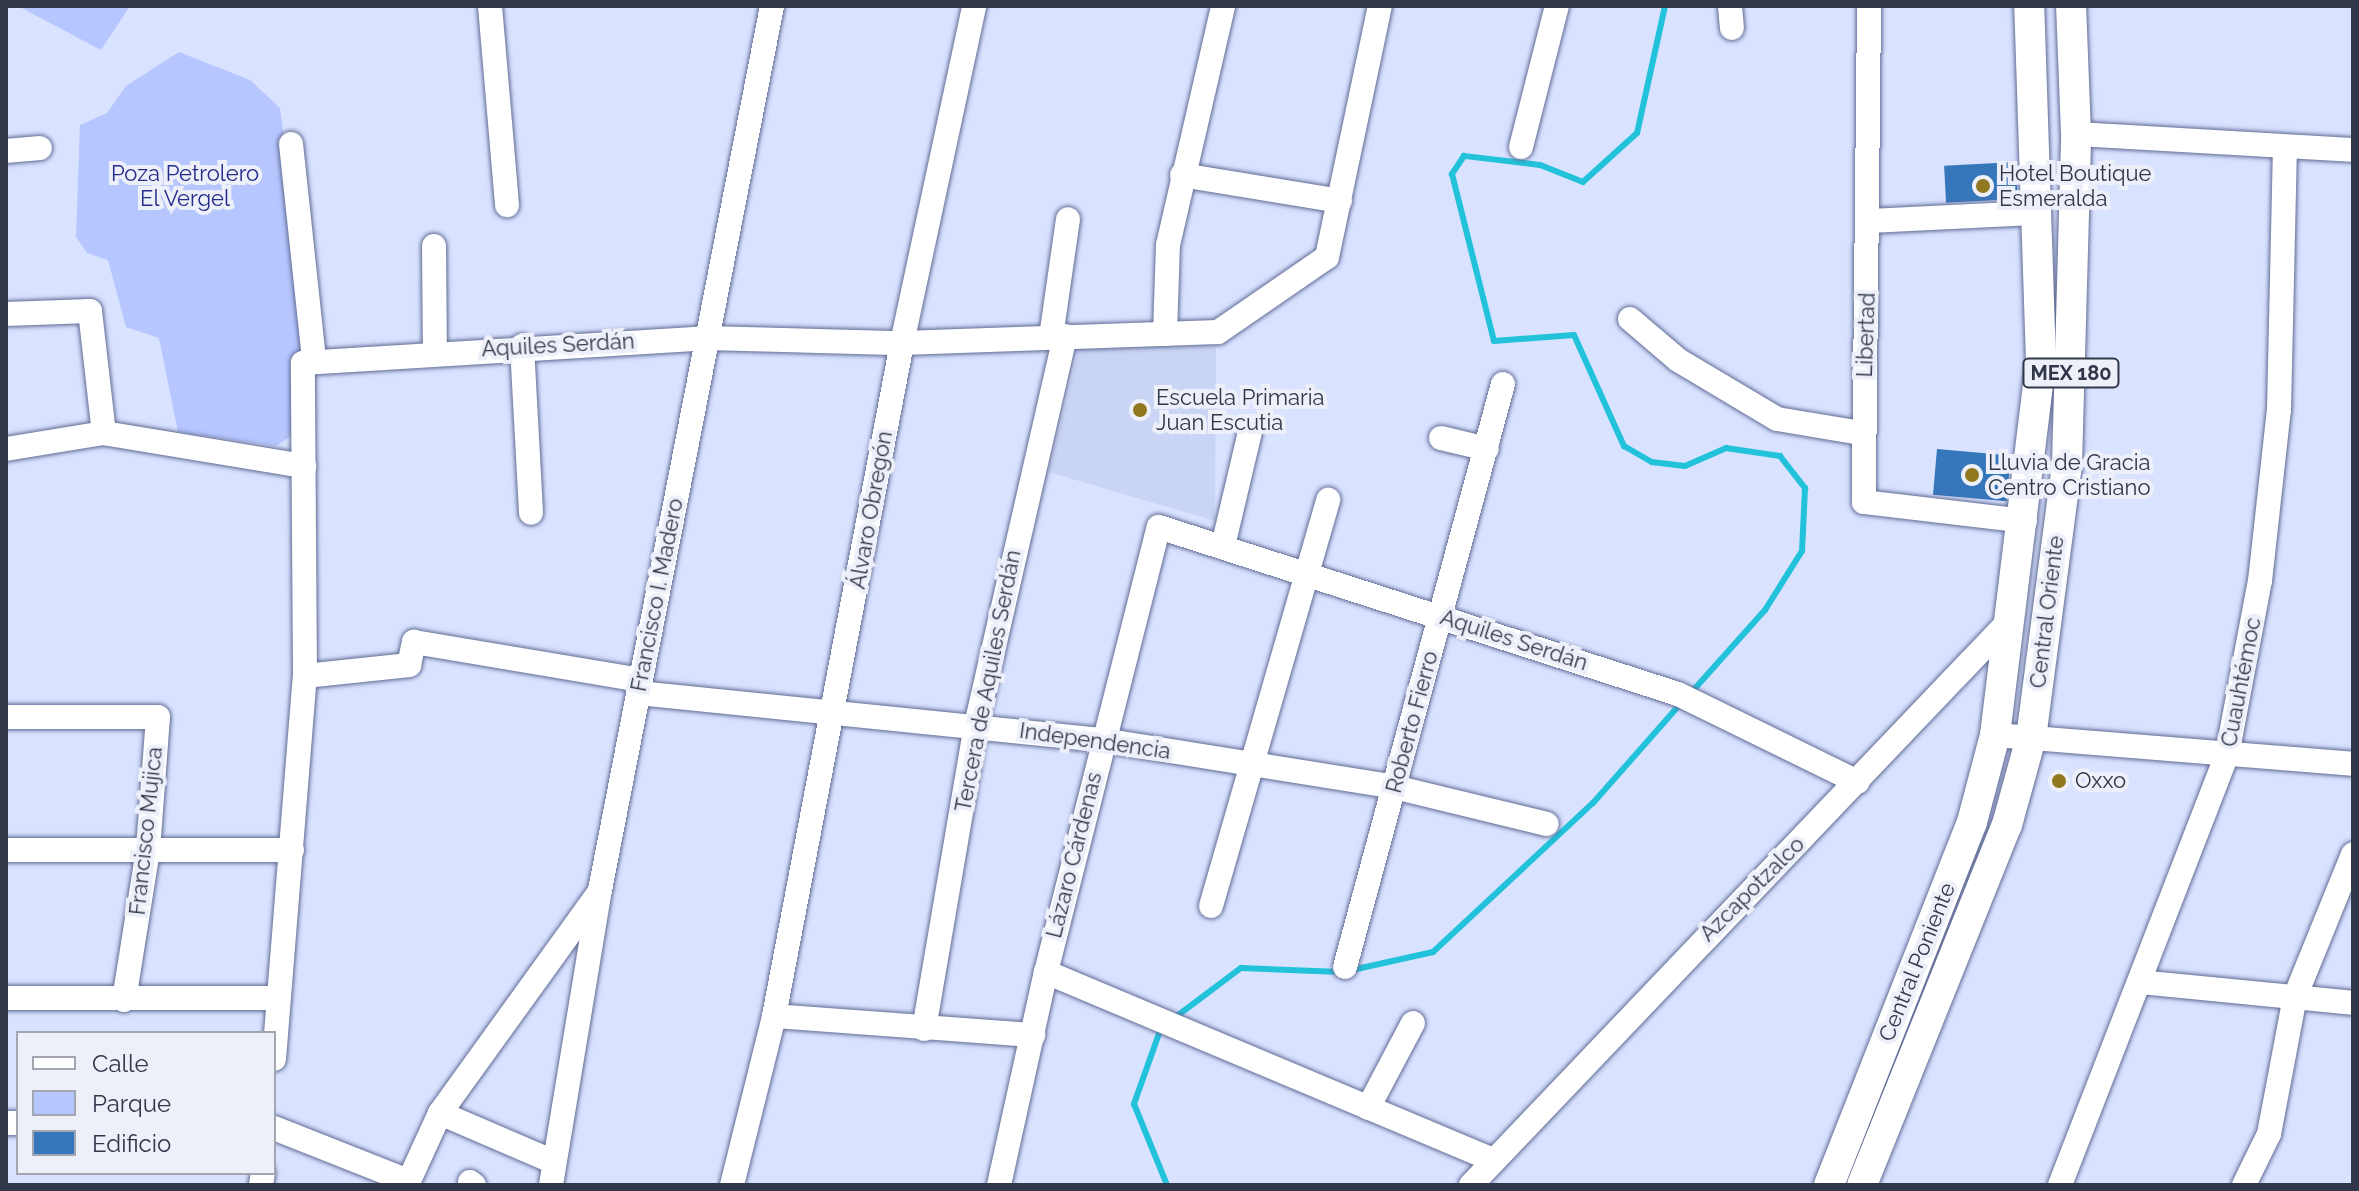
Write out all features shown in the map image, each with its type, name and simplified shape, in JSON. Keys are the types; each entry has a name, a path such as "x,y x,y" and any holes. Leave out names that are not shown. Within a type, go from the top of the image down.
{"main road":[{"name":"Central Oriente","path":"1995,735 2025,521 2041,361 2029,6"},
{"name":"Central Oriente","path":"2031,738 2067,464 2076,134 2071,6"},
{"name":"Central Poniente","path":"1829,1185 1972,822 1995,735"},
{"name":"Central Poniente","path":"1862,1185 2007,825 2031,738"}],"street":[{"path":"490,6 507,205"},
{"name":"Francisco I. Madero","path":"553,1174 600,890 772,6"},
{"name":"Álvaro Obregón","path":"732,1185 774,1016 902,343 974,6"},
{"path":"1165,334 1168,245 1223,6"},
{"path":"1182,175 1340,201 1380,6"},
{"path":"1521,147 1557,6"},
{"name":"Libertad","path":"1869,6 1871,221 1862,433 1864,502 2025,521"},
{"path":"2076,134 2285,149 2353,150"},
{"path":"276,1031 305,676 303,363 314,361 291,144"},
{"path":"6,151 40,148"},
{"name":"Cuauhtémoc","path":"2060,1185 2227,755 2260,581 2279,410 2285,149"},
{"name":"Aquiles Serdán","path":"314,361 522,346 706,338 902,343 1218,332 1327,257 1340,201"},
{"path":"1871,221 2037,213"},
{"name":"Tercera de Aquiles Serdán","path":"924,1029 976,725 1058,337 1068,219"},
{"path":"434,246 435,353"},
{"path":"6,314 90,311 104,433"},
{"path":"1630,319 1678,360 1777,419 1862,433"},
{"path":"522,346 531,513"},
{"name":"Roberto Fierro","path":"1345,967 1503,384"},
{"path":"1223,546 1250,432"},
{"path":"6,449 104,433 304,466"},
{"path":"1441,438 1487,449"},
{"path":"1211,906 1328,500"},
{"name":"Aquiles Serdán","path":"1159,527 1678,694 1858,782"},
{"name":"Lázaro Cárdenas","path":"999,1185 1102,740 1159,527"},
{"name":"Azcapotzalco","path":"1471,1185 2011,619"},
{"name":"Independencia","path":"305,676 409,665 414,642 639,687 1102,740 1250,763 1394,787 1547,824"},
{"name":"Francisco Mujica","path":"6,717 158,717 148,850 124,1000"},
{"path":"1995,735 2353,764"},
{"path":"6,850 292,850"},
{"path":"2244,1185 2269,1134 2295,997 2353,854"},
{"path":"276,1129 407,1183 440,1113 600,890"},
{"path":"1046,972 1493,1160"},
{"path":"2140,982 2353,1003"},
{"path":"6,998 278,998"},
{"path":"774,1016 1033,1035"},
{"path":"1368,1108 1413,1023"},
{"path":"440,1113 553,1174"}],"shaded area":[{"name":"Escuela Primaria Juan Escutia","path":"1216,346 1215,521 1049,472 1079,348"}],"green space":[{"path":"18,6 130,6 101,50"},
{"name":"Poza Petrolero El Vergel","path":"179,52 250,80 280,108 305,299 294,434 276,446 178,432 159,338 126,327 108,260 87,253 76,237 80,125 107,113 126,86"}],"building":[{"name":"Hotel Boutique Esmeralda","path":"2016,162 2018,199 1946,203 1944,166"},
{"name":"Lluvia de Gracia Centro Cristiano","path":"1937,449 2011,455 2007,501 1933,495"}],"waterway":[{"path":"1665,6 1637,133 1583,182 1540,165 1464,156 1452,174 1494,341 1574,335 1624,446 1652,462 1685,466 1726,448 1780,456 1805,488 1802,551 1765,610 1690,694"},
{"path":"1352,970 1433,952 1593,803 1682,702"},
{"path":"1173,1019 1241,968 1341,972"},
{"path":"1161,1028 1134,1104 1167,1185"}],"place":[{"name":"Hotel Boutique Esmeralda","path":"1983,186"},
{"name":"Escuela Primaria Juan Escutia","path":"1140,410"},
{"name":"Lluvia de Gracia Centro Cristiano","path":"1972,475"},
{"name":"Oxxo","path":"2059,781"}]}
